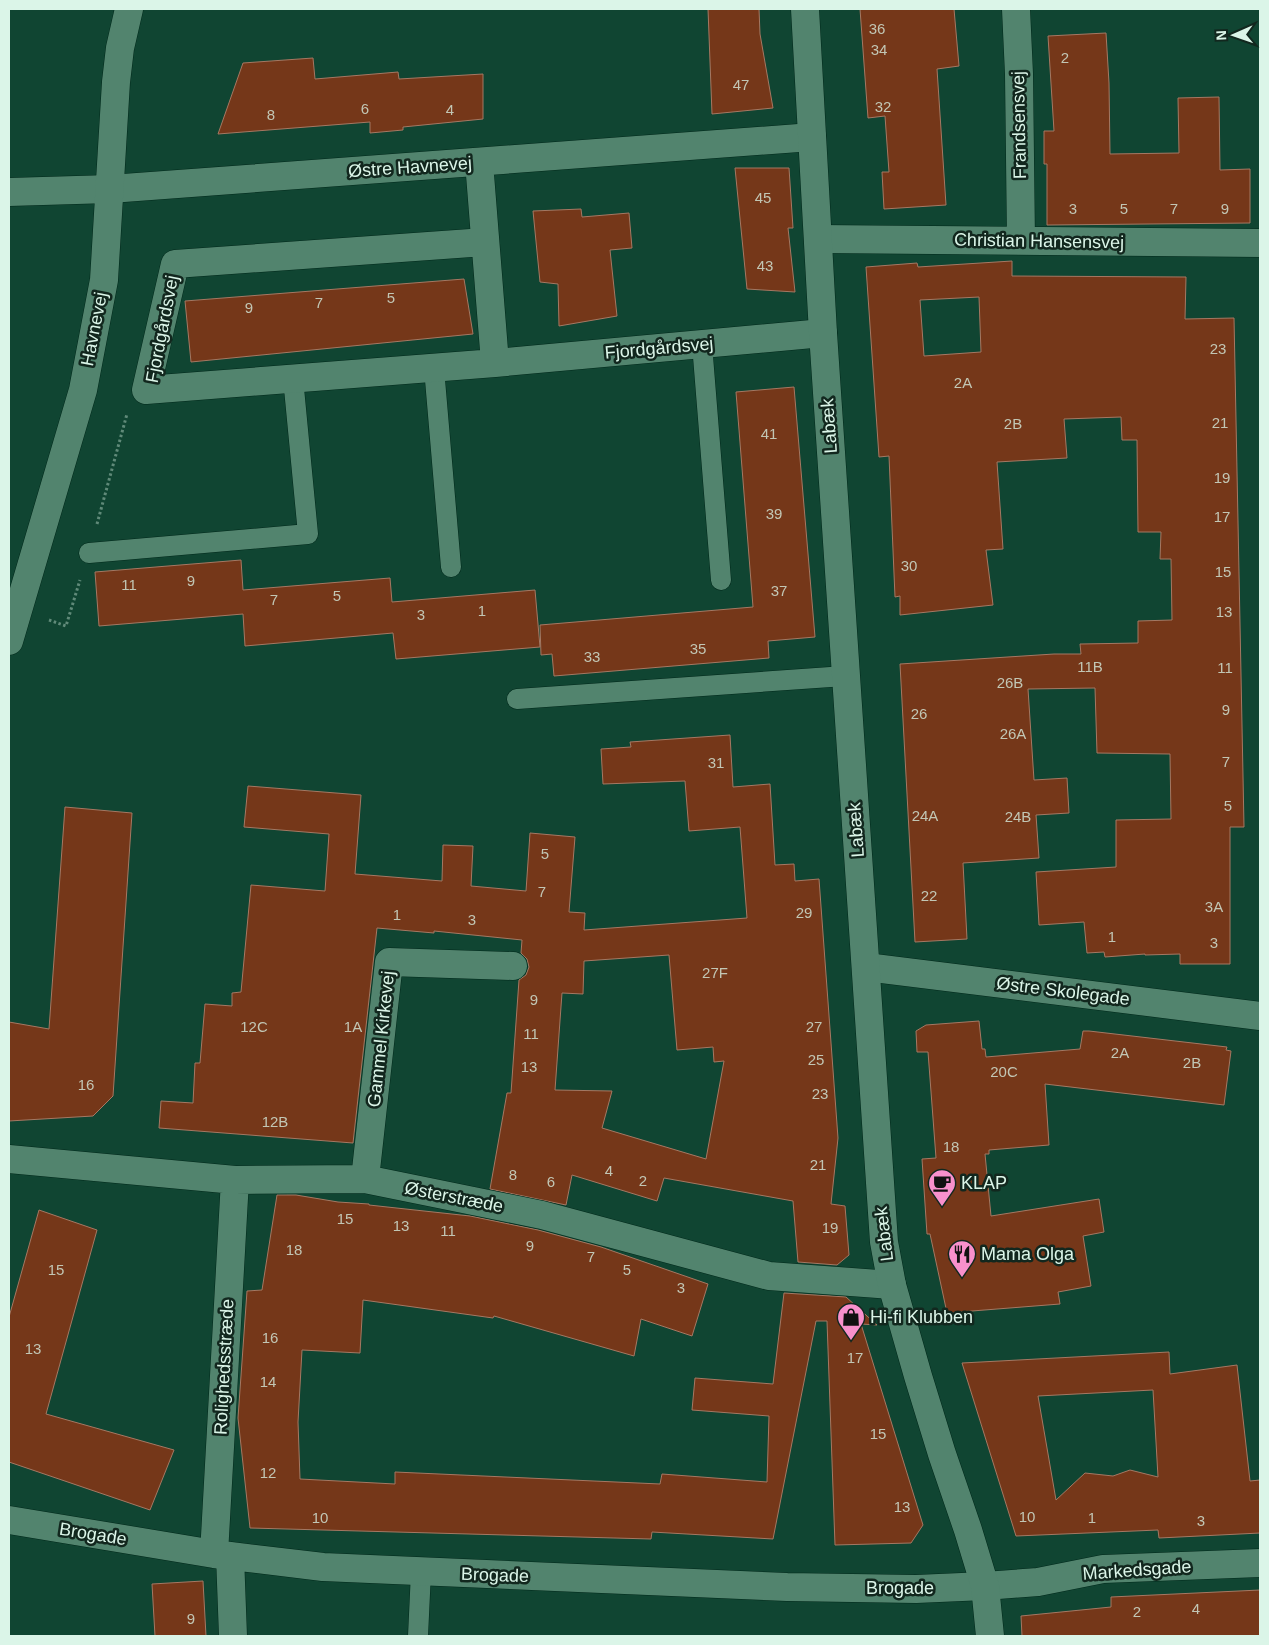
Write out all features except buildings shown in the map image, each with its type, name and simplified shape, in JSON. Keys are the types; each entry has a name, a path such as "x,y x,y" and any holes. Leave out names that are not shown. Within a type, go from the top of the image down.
{"street":[{"name":"Havnevej","path":"9,641 83,390 104,280 116,82 120,48 129,9"},
{"name":"Labæk","path":"806,9 823,333 884,1242 892,1285 942,1454 985,1586 990,1636"},
{"name":"Frandsensvej","path":"1016,9 1019,74 1021,241"},
{"name":"Østre Havnevej","path":"9,192 110,189 812,137"},
{"path":"479,162 495,363"},
{"name":"Christian Hansensvej","path":"818,239 1260,242"},
{"name":"Fjordgårdsvej","path":"485,242 175,264 146,390 495,363 823,333"},
{"name":"Gammel Kirkevej","path":"365,1180 389,962 513,966"},
{"name":"Østre Skolegade","path":"866,967 1260,1016"},
{"name":"Østerstræde","path":"9,1159 235,1180 365,1180 542,1215 769,1276 892,1285"},
{"name":"Rolighedsstræde","path":"233,1636 222,1555 235,1180"},
{"name":"Brogade","path":"9,1520 222,1555 322,1567 787,1587 916,1589 985,1586"},
{"name":"Markedsgade","path":"985,1586 1038,1582 1103,1569 1260,1563"}],"lane":[{"path":"702,344 721,580"},
{"path":"434,368 451,568"},
{"path":"89,552 308,534 293,378"},
{"path":"517,698 845,676"},
{"path":"418,1636 421,1572"}],"place":[{"name":"KLAP","path":"942,1207"},
{"name":"Mama Olga","path":"962,1278"},
{"name":"Hi-fi Klubben","path":"851,1341"}]}
